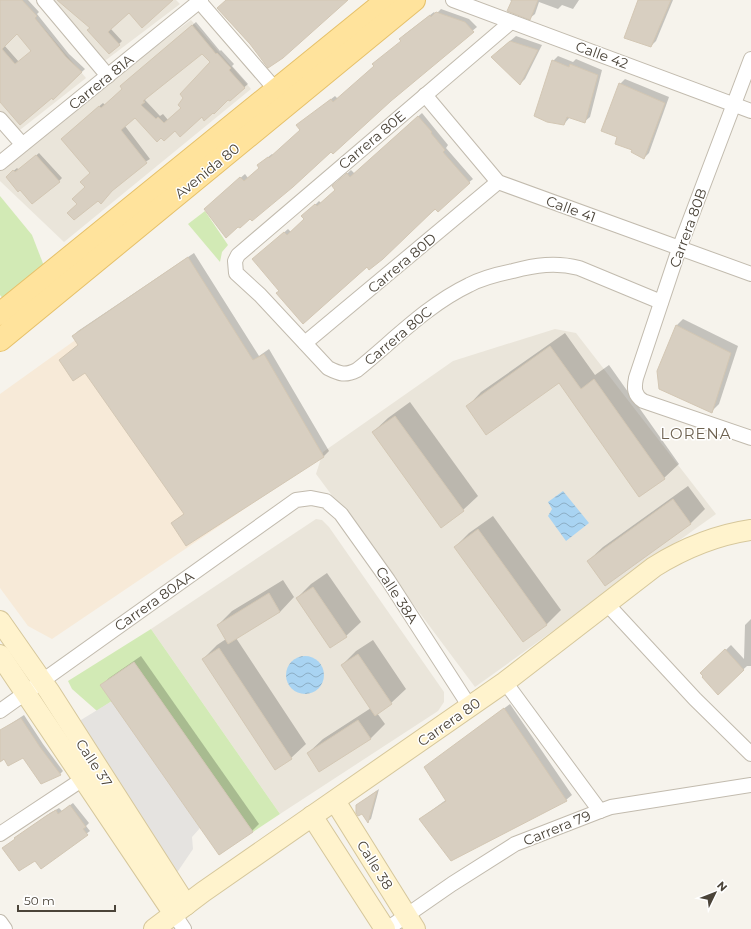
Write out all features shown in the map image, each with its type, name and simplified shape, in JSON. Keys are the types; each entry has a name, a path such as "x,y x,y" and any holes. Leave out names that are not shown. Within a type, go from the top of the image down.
{"main road":[{"name":"Avenida 80","path":"2,309 387,0"},
{"name":"Avenida 80","path":"0,340 414,0"}],"street":[{"path":"44,0 108,76"},
{"path":"200,0 276,90"},
{"name":"Carrera 81A","path":"0,163 200,0"},
{"name":"Calle 42","path":"453,0 751,111"},
{"name":"Carrera 80E","path":"305,343 260,295 236,273 235,261 238,255 511,22"},
{"name":"Carrera 80B","path":"751,60 679,249 636,378 635,387 639,398 751,438"},
{"name":"Calle 41","path":"425,95 498,182 751,274"},
{"path":"0,119 22,144"},
{"name":"Carrera 80D","path":"305,343 498,182"},
{"name":"Carrera 80C","path":"305,343 328,368 338,373 348,375 357,370 447,297 471,284 497,275 532,266 566,264 661,302"},
{"name":"Carrera 80AA","path":"0,711 296,500 311,498"},
{"name":"Calle 38A","path":"311,498 326,501 341,514 388,580 470,707"},
{"name":"Carrera 80","path":"154,929 181,916 312,816 505,682 668,558 708,541 751,530"},
{"path":"606,604 695,699 751,754"},
{"name":"Calle 37","path":"0,621 33,687 83,779 181,916"},
{"name":"Calle 37","path":"0,655 33,687 181,916"},
{"path":"505,682 600,810"},
{"path":"0,834 83,779"},
{"name":"Carrera 79","path":"386,929 411,922 452,884 515,844 600,810 751,785"},
{"name":"Calle 38","path":"335,801 411,922"},
{"name":"Calle 38","path":"312,816 386,929"},
{"path":"0,922 5,929"}],"shaded area":[{"path":"0,0 20,0 86,78 16,133 0,115"},
{"path":"48,0 176,0 180,4 102,63"},
{"path":"191,20 251,89 64,242 0,181 0,164"},
{"path":"187,260 317,460 52,639 28,626 0,588 0,394"},
{"path":"555,329 576,333 716,514 475,687 316,474 323,452 453,361"},
{"path":"316,519 322,520 329,527 444,692 444,702 438,711 280,814 151,629"},
{"path":"112,701 200,828 192,837 193,849 176,874 76,723"}],"green space":[{"path":"0,196 32,235 44,266 4,300 0,295"},
{"path":"205,211 228,245 222,252 220,262 188,224"},
{"path":"151,629 280,814 253,832 134,662 101,685 112,701 97,711 72,689 68,681"}],"water":[{"path":"563,491 589,523 566,541 548,516 552,509 548,502"},
{"path":"305,656 315,659 321,665 324,675 321,685 315,691 305,694 295,691 289,685 286,675 289,665 295,659"}],"building":[{"path":"0,0 22,0 37,16 35,18 66,57 82,72 53,100 52,98 20,125 0,102","holes":["17,34 31,51 15,64 2,49"]},
{"path":"57,0 173,0 142,28 129,13 108,32 120,45 109,54 87,30 90,28"},
{"path":"226,0 348,0 283,58 268,68 250,44 217,8"},
{"path":"512,0 538,0 530,20 507,11"},
{"path":"638,0 671,0 651,47 624,38"},
{"path":"436,12 465,22 474,32 391,101 333,154 331,152 293,187 252,221 250,219 226,238 204,209 240,177 244,181 259,168 257,165 268,157 269,158 300,130 296,125 331,99 333,102 374,66 372,64 401,41 399,39"},
{"path":"192,25 216,54 217,53 231,68 229,70 245,88 230,101 228,100 214,114 213,113 204,121 202,117 180,137 175,131 164,141 161,138 157,142 135,118 121,130 147,163 112,191 101,204 98,201 74,220 67,213 77,204 72,199 85,187 80,182 90,173 61,139 99,106 101,108 122,89 120,86","holes":["202,54 210,62 180,94 183,98 178,105 181,108 164,123 158,117 156,119 141,105 145,102 143,101"]},
{"path":"510,41 538,50 520,85 491,57"},
{"path":"552,60 569,67 570,64 598,75 585,123 567,117 564,125 547,122 534,116"},
{"path":"619,83 665,103 644,159 631,152 632,150 615,144 617,137 601,131"},
{"path":"418,116 445,150 443,152 470,183 438,212 435,209 383,259 369,270 367,267 303,324 276,293 279,291 252,259 284,232 287,235 304,219 301,216 315,204 317,206 335,190 332,186 347,173 350,177"},
{"path":"36,155 60,182 32,204 20,190 18,192 6,177 13,170 15,172"},
{"path":"188,257 253,360 264,354 324,457 186,546 171,523 184,514 85,373 73,381 59,360 78,345 72,336"},
{"path":"676,325 731,353 712,413 659,389 657,371"},
{"path":"550,346 581,389 594,379 665,479 639,497 559,383 486,435 466,406"},
{"path":"395,416 464,511 441,528 372,432"},
{"path":"673,499 691,524 605,586 587,561"},
{"path":"478,529 547,625 523,642 454,547"},
{"path":"313,587 347,637 330,648 296,598"},
{"path":"269,593 280,612 228,644 217,625"},
{"path":"219,648 292,759 275,770 202,659"},
{"path":"725,649 744,670 718,695 700,673"},
{"path":"358,654 392,704 375,716 341,665"},
{"path":"134,662 253,832 219,855 100,685"},
{"path":"504,708 567,801 451,861 419,819 446,801 424,767"},
{"path":"21,718 61,775 41,784 23,758 8,766 4,759 0,762 0,730"},
{"path":"358,720 371,739 319,772 307,753"},
{"path":"377,791 368,823 362,814 358,816 356,813 356,805"},
{"path":"70,805 86,827 83,829 88,835 41,869 35,861 19,871 2,848 46,816 56,810 58,814"}],"district":[{"name":"LORENA","path":"696,433"}]}
